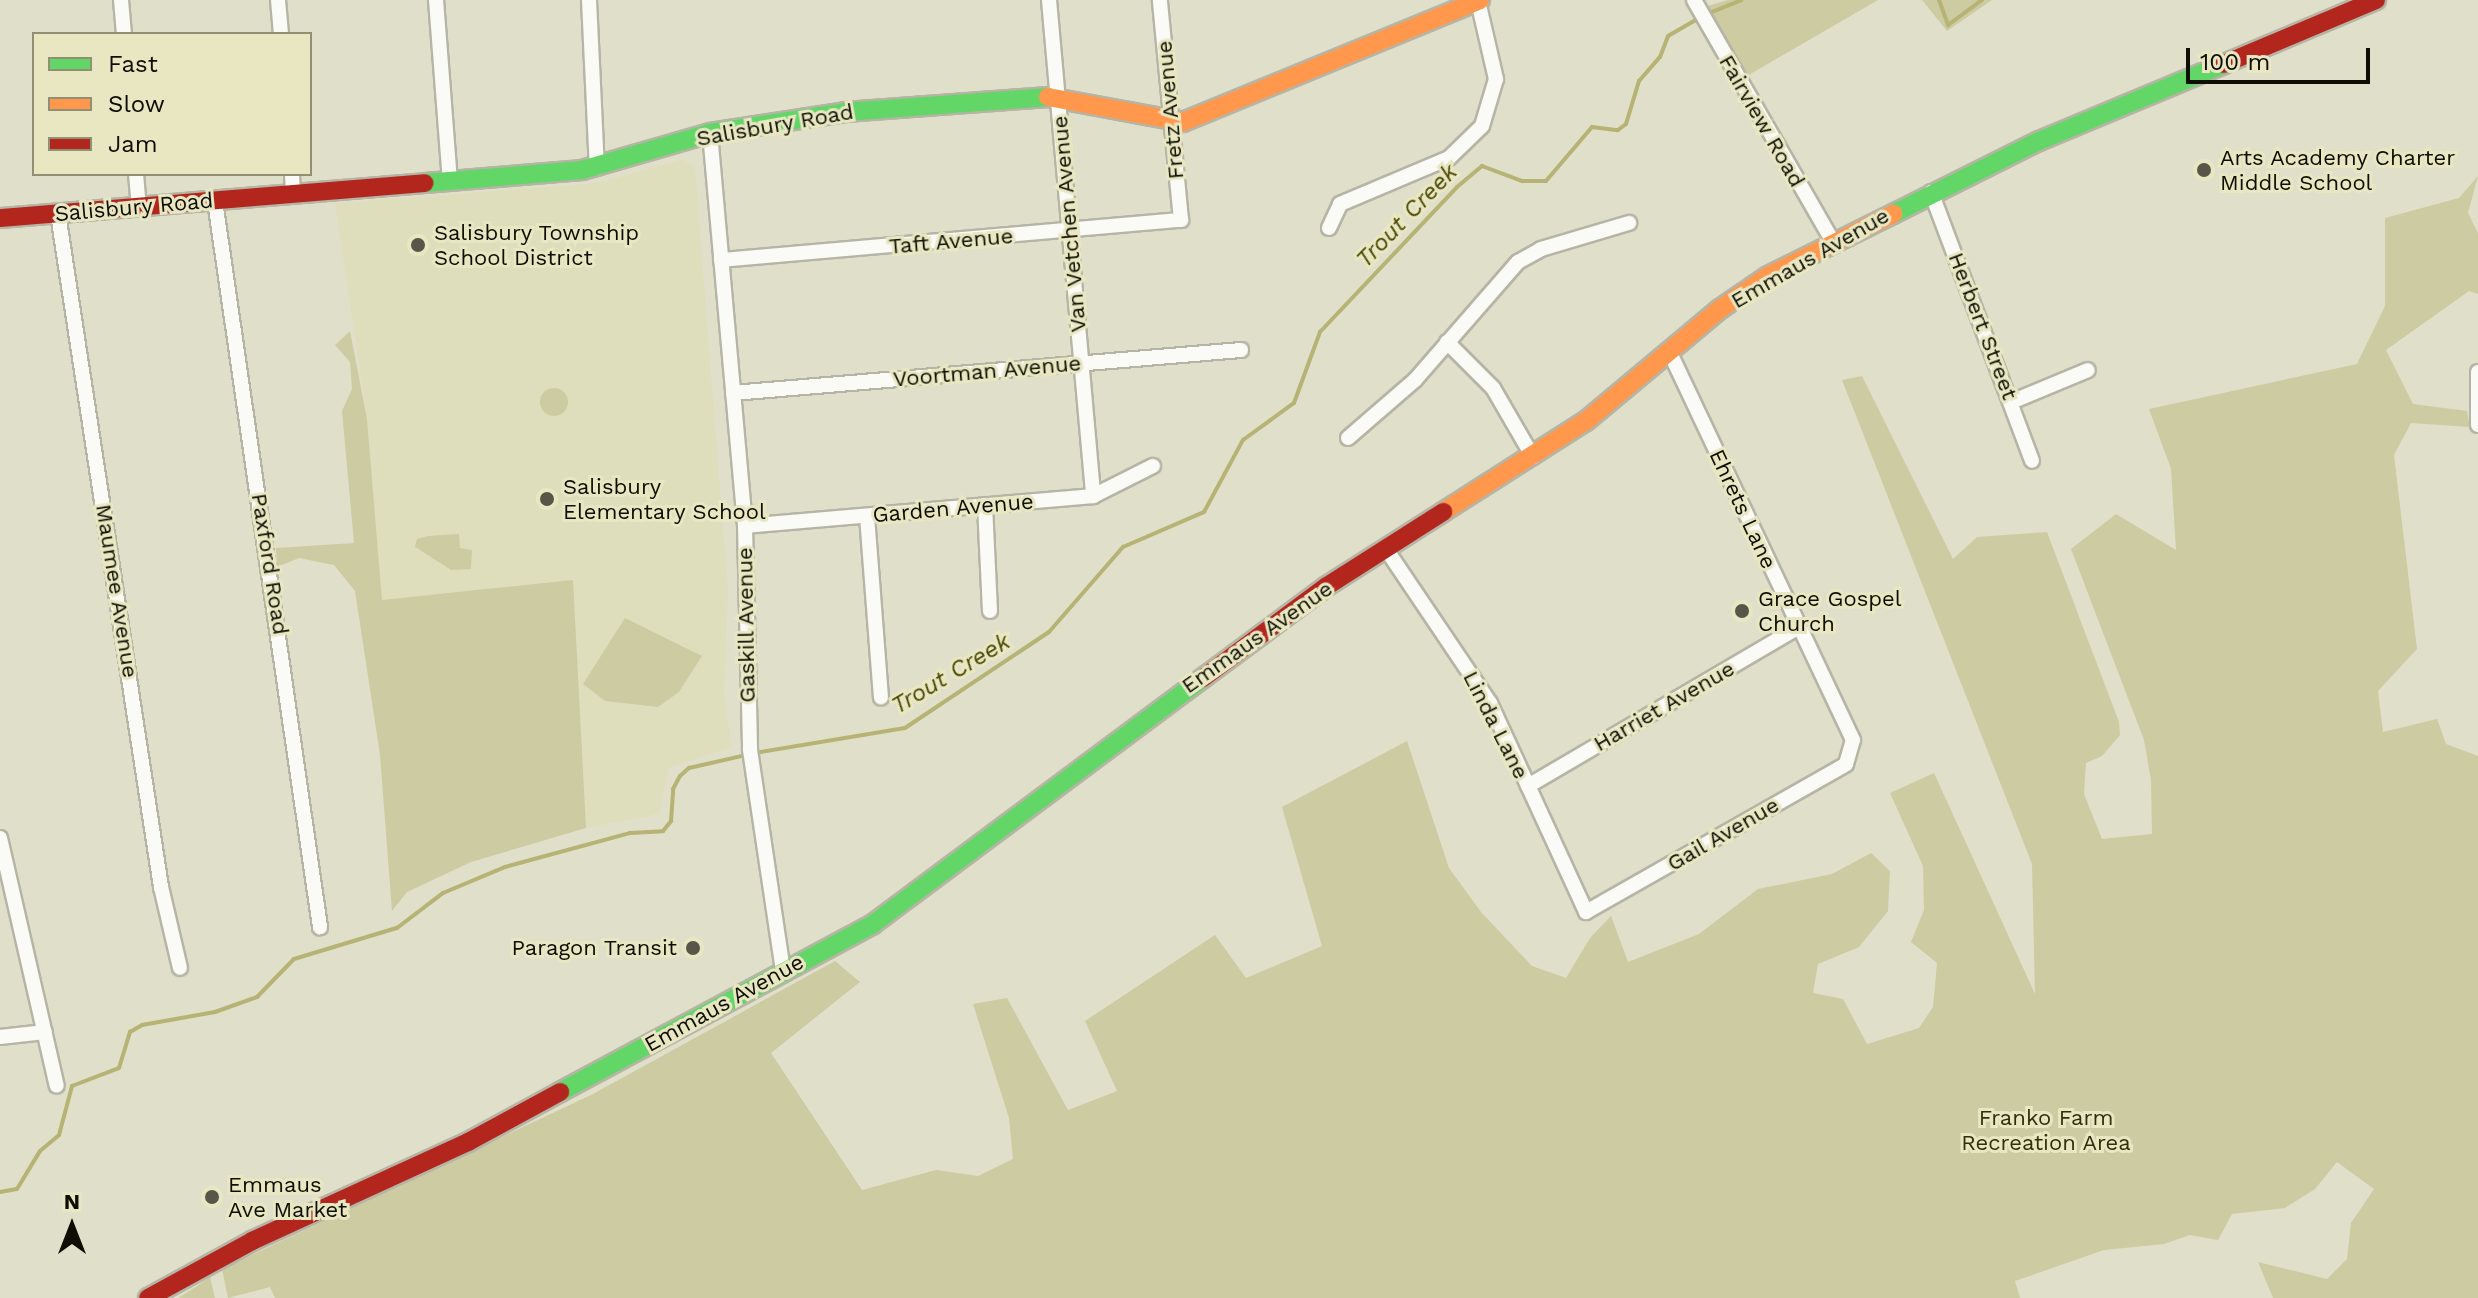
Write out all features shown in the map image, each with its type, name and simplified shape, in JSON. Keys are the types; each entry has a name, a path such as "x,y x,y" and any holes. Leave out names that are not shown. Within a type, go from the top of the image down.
{"main road":[{"name":"Salisbury Road","path":"0,218 597,168 710,133 845,112 1057,96 1183,122 1479,0"},
{"name":"Emmaus Avenue","path":"148,1298 252,1241 468,1142 873,924 923,890 1137,723 1386,549 1533,457 1752,287 1832,240 2039,141 2376,0"}],"street":[{"path":"121,0 124,32"},
{"path":"278,0 281,32"},
{"path":"436,0 450,182"},
{"path":"589,0 597,168"},
{"name":"Van Vetchen Avenue","path":"1049,0 1093,496"},
{"name":"Fretz Avenue","path":"1160,0 1181,220"},
{"path":"1329,228 1340,204 1449,158 1482,126 1496,79 1479,0"},
{"name":"Fairview Road","path":"1699,10 1832,240"},
{"name":"Gaskill Avenue","path":"710,133 745,526 751,755 783,972"},
{"path":"136,176 139,206"},
{"path":"292,176 293,193"},
{"name":"Herbert Street","path":"1931,192 2032,461"},
{"name":"Paxford Road","path":"215,201 299,751 320,927"},
{"name":"Maumee Avenue","path":"58,214 161,887 180,968"},
{"name":"Taft Avenue","path":"721,260 1181,220"},
{"path":"1348,438 1415,380 1525,257 1629,223"},
{"path":"1447,342 1493,388 1533,457"},
{"name":"Voortman Avenue","path":"733,393 1241,350"},
{"name":"Ehrets Lane","path":"1670,353 1853,740 1853,752"},
{"path":"2011,402 2088,370"},
{"path":"2478,372 2478,425"},
{"name":"Garden Avenue","path":"745,526 1093,496 1153,466"},
{"path":"985,505 990,611"},
{"path":"867,516 881,697"},
{"name":"Linda Lane","path":"1386,549 1480,685 1586,912"},
{"name":"Harriet Avenue","path":"1528,786 1799,627"},
{"name":"Gail Avenue","path":"1586,912 1846,764 1853,752"},
{"path":"0,838 2,860 57,1086"},
{"path":"0,1037 45,1032"}],"shaded area":[{"name":"Salisbury Elementary School","path":"683,159 695,168 728,590 724,696 732,747 669,768 659,814 586,828 573,580 382,600 367,419 335,203 597,183"}],"green space":[{"path":"1728,0 1878,0 1747,76 1704,7"},
{"path":"1922,0 1992,0 1947,31"},
{"name":"Franko Farm Recreation Area","path":"2478,176 2468,213 2478,233 2478,294 2469,291 2386,350 2413,404 2467,411 2470,427 2411,423 2394,455 2417,649 2378,691 2383,732 2437,719 2446,744 2478,756 2478,1298 2273,1298 2258,1262 2327,1279 2347,1259 2351,1223 2374,1189 2337,1162 2315,1189 2285,1208 2232,1214 2218,1240 2190,1235 2164,1244 2104,1250 2015,1281 2020,1298 275,1298 270,1287 228,1298 222,1269 593,1094 835,961 860,982 771,1053 862,1190 936,1170 978,1176 1013,1159 1009,1118 973,1004 1007,998 1068,1110 1117,1091 1085,1021 1215,935 1246,978 1322,946 1282,807 1407,741 1449,868 1481,912 1532,966 1566,978 1590,938 1611,916 1628,962 1699,934 1758,889 1832,874 1871,853 1890,871 1888,911 1859,947 1818,964 1813,993 1843,999 1867,1044 1919,1028 1933,1007 1937,963 1911,942 1924,910 1923,866 1890,793 1934,773 2035,994 2032,864 1842,380 1862,376 1953,559 1977,537 2047,532 2119,722 2120,735 2102,756 2086,763 2084,794 2102,839 2152,834 2151,780 2144,740 2071,549 2116,514 2176,550 2171,469 2149,409 2357,364 2385,306 2385,218 2459,198"},
{"path":"350,331 367,419 382,600 573,580 586,828 471,862 407,892 392,911 380,755 355,591 334,565 299,558 277,567 276,548 354,543 342,411 352,389 350,362 335,345"},
{"path":"554,388 564,392 568,402 564,412 554,416 544,412 540,402 544,392"},
{"path":"459,534 460,548 472,550 471,569 451,570 415,547 417,539"},
{"path":"625,618 702,656 679,692 658,707 605,701 583,684"},
{"path":"210,1277 215,1298 178,1298 197,1286"}],"waterway":[{"name":"Trout Creek","path":"1707,14 1741,0"},
{"name":"Trout Creek","path":"1939,0 1948,25 1982,0"},
{"name":"Trout Creek","path":"755,753 905,728 1049,632 1123,547 1204,512 1243,440 1294,403 1320,332 1457,187 1482,166 1522,181 1546,181 1592,127 1618,130 1626,124 1639,81 1660,57 1668,36 1699,18"},
{"name":"Trout Creek","path":"0,1192 17,1189 40,1151 59,1135 72,1086 119,1068 130,1032 142,1025 215,1012 257,997 294,959 397,928 443,893 505,867 630,833 663,831 671,821 673,789 680,776 689,768 746,755"}],"traffic: fast":[{"path":"1893,214 2039,141 2224,64"},
{"path":"425,183 582,170 710,133 845,112 1048,97"},
{"path":"560,1092 873,924 1203,678"}],"traffic: slow":[{"path":"1048,97 1183,122 1480,0"},
{"path":"1443,512 1586,421 1720,309 1768,276 1893,214"}],"traffic: jam":[{"path":"2224,64 2376,0"},
{"path":"0,218 425,183"},
{"path":"1203,678 1327,586 1443,512"},
{"path":"148,1298 252,1241 468,1142 560,1092"}],"place":[{"name":"Arts Academy Charter Middle School","path":"2204,170"},
{"name":"Salisbury Township School District","path":"418,245"},
{"name":"Salisbury Elementary School","path":"547,499"},
{"name":"Grace Gospel Church","path":"1742,611"},
{"name":"Paragon Transit","path":"693,948"},
{"name":"Emmaus Ave Market","path":"212,1197"}]}
